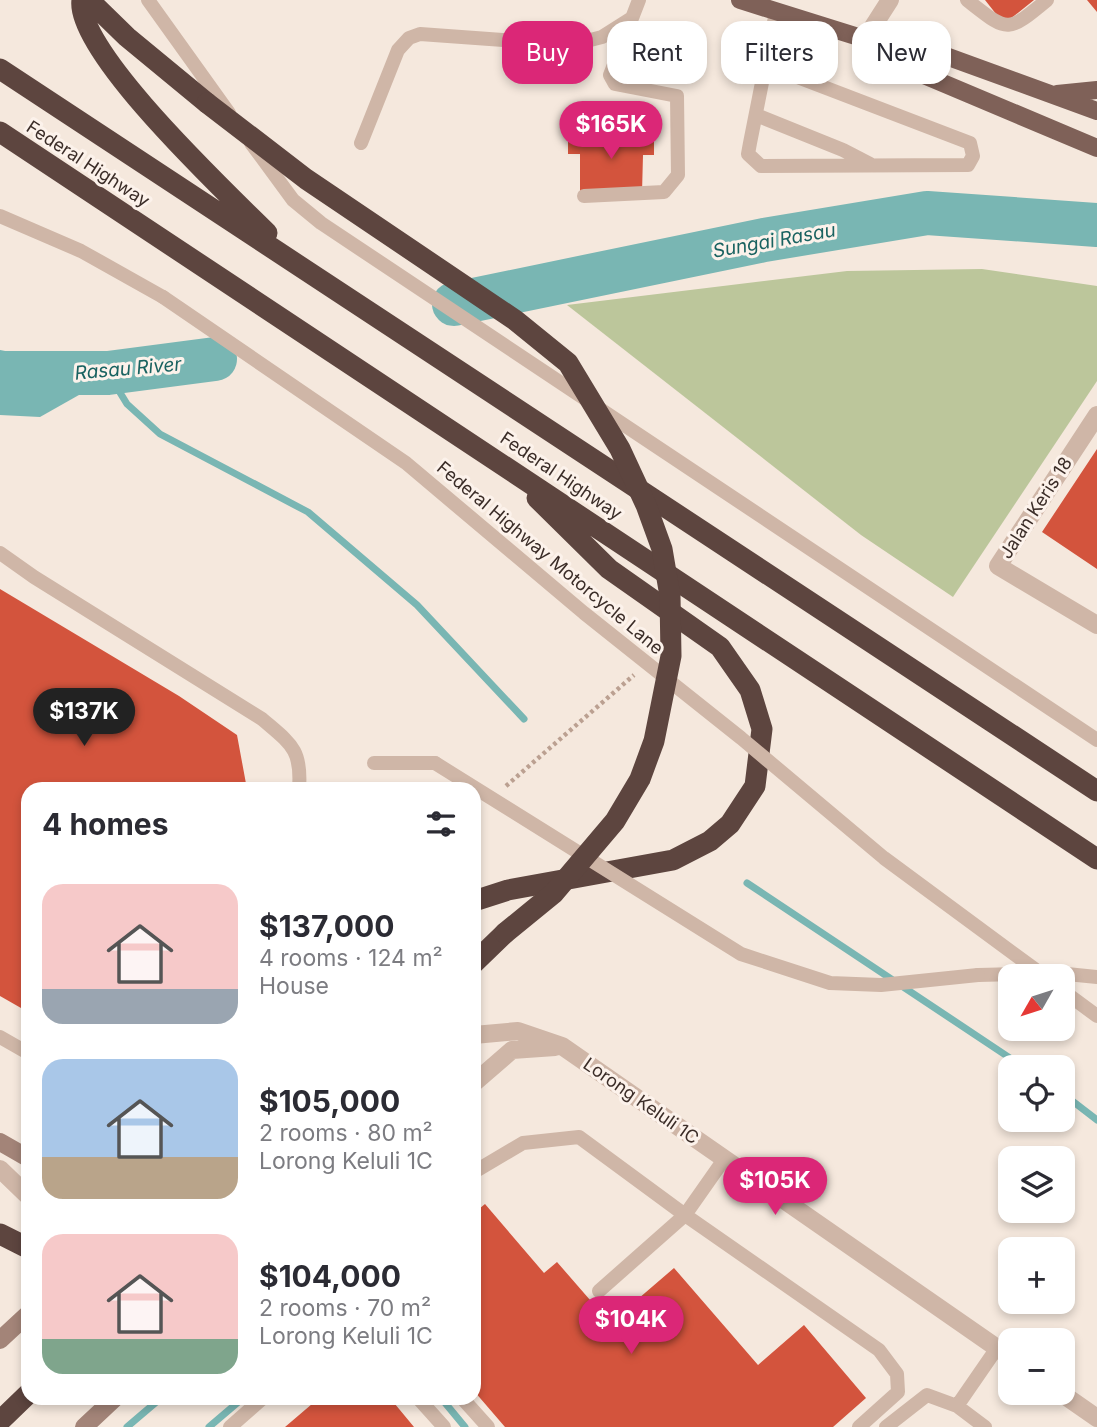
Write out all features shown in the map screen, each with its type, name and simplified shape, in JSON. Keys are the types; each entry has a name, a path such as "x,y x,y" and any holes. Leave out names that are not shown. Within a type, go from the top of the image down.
{"highway":[{"path":"82,0 85,24 107,60 178,144 298,265"},
{"path":"89,0 127,37 197,95 306,179 515,320 568,363 620,449 646,505 662,549 670,596 671,656 654,741 639,779 615,821 554,893 481,956"},
{"name":"Federal Highway","path":"0,69 1097,791"},
{"name":"Federal Highway","path":"0,132 1097,859"},
{"path":"481,899 508,890 673,860 710,841 730,824 755,786 762,729 750,690 720,647 609,569 503,465"},
{"path":"481,949 505,933"},
{"path":"0,1234 21,1244"},
{"path":"0,1421 21,1401"}],"main road":[{"path":"740,0 852,35"},
{"path":"951,58 1097,111"},
{"path":"945,84 1097,148"},
{"path":"1053,94 1097,90"}],"street":[{"path":"877,21 890,0"},
{"name":"Jalan Keris 18","path":"1095,619 998,566 1097,415"},
{"name":"Lorong Keluli 1C","path":"481,1034 519,1031 562,1046 998,1349"},
{"path":"481,1077 512,1050 562,1046"},
{"path":"0,1142 21,1154"},
{"path":"0,1169 21,1189"},
{"path":"0,1243 0,1251"},
{"path":"0,1340 21,1320"},
{"path":"1075,1403 1097,1418"},
{"path":"90,1422 98,1405"},
{"path":"90,1422 108,1405"}],"lane":[{"path":"148,0 274,176 293,200 321,223 1097,740"},
{"path":"584,196 664,192 678,175 677,96 615,84 610,75 639,0"},
{"path":"967,0 1000,25 1010,26 1021,22 1047,0"},
{"path":"774,21 776,12"},
{"path":"361,143 398,50 409,38 420,34 571,45 602,37 632,18"},
{"path":"762,84 748,155 761,166 968,165 973,149 970,143 816,84"},
{"path":"755,115 843,150 872,165"},
{"name":"Federal Highway Motorcycle Lane","path":"0,216 81,251 163,297 406,463 584,613 741,738 884,858 1028,964"},
{"path":"0,553 34,578 262,719 295,748 300,769 299,782"},
{"path":"374,763 435,763 465,782"},
{"path":"481,792 741,954 830,983 881,985 978,975 1057,973 1097,977"},
{"path":"1075,1000 1097,1016"},
{"path":"0,1037 21,1049"},
{"path":"481,1168 523,1143 579,1137 685,1215 879,1350 897,1374 898,1392 859,1427"},
{"path":"599,1291 685,1215 725,1158"},
{"path":"957,1406 998,1360"},
{"path":"886,1427 927,1395 957,1406 985,1427"},
{"path":"230,1427 255,1405"},
{"path":"424,1405 443,1427"},
{"path":"468,1405 488,1427"}],"path":[{"path":"503,790 636,673"}],"green space":[{"path":"982,269 1097,286 1097,381 953,597 861,535 567,305 847,271"}],"water":[{"path":"0,350 67,363 86,391 40,417 0,415"}],"building":[{"path":"985,0 1034,0 1004,24"},
{"path":"1087,0 1097,0 1097,12"},
{"path":"568,133 654,135 654,155 643,155 642,193 580,192 580,154 568,154"},
{"path":"1097,449 1097,569 1042,532"},
{"path":"0,589 179,696 237,735 246,782 21,782 21,1008 0,996"},
{"path":"485,1204 544,1273 557,1262 610,1323 674,1268 758,1365 804,1325 866,1398 833,1427 505,1427 481,1399 481,1207"},
{"path":"311,1405 396,1405 414,1427 285,1427"}],"waterway":[{"name":"Sungai Rasau","path":"454,304 764,240 927,213 1097,225"},
{"name":"Rasau River","path":"0,373 108,373 215,359"},
{"path":"108,373 127,404 160,434 308,512 417,605 524,719"},
{"path":"747,883 1005,1055"},
{"path":"1075,1103 1097,1120"},
{"path":"127,1427 153,1405"},
{"path":"209,1427 235,1405"},
{"path":"447,1405 465,1427"}]}
